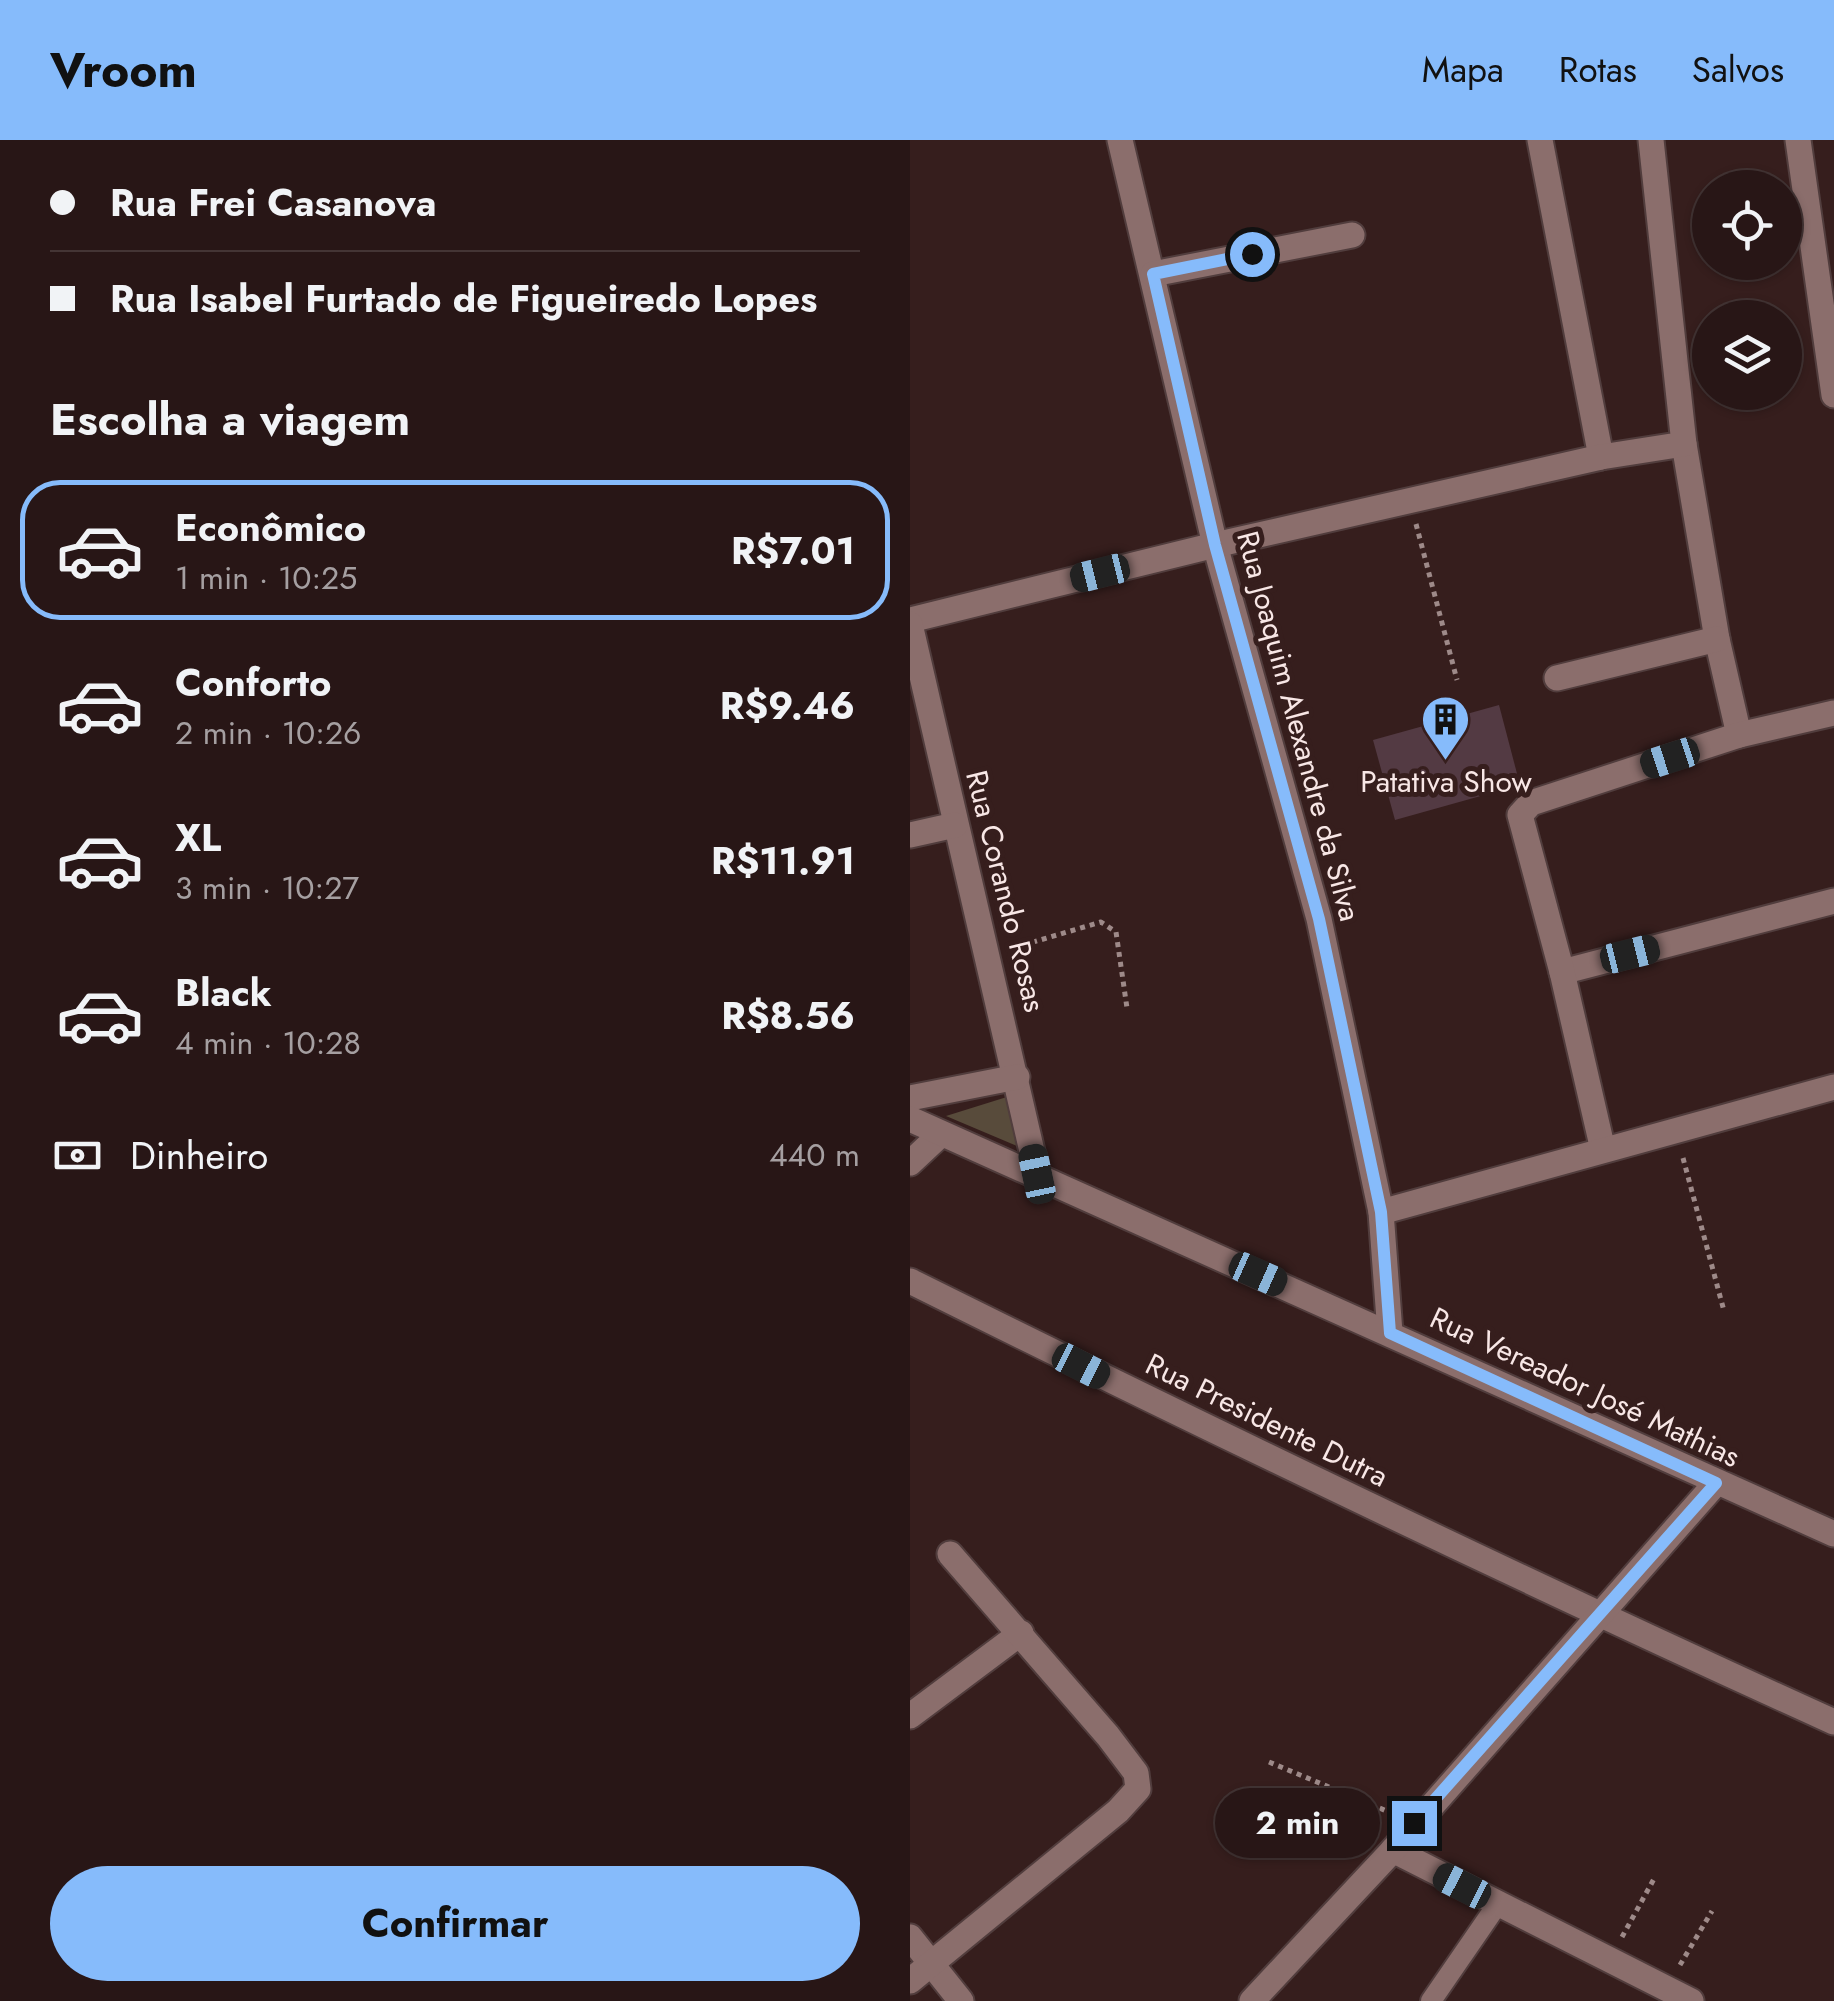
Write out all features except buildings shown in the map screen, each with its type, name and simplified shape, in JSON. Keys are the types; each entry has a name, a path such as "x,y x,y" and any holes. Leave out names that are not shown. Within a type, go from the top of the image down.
{"street":[{"name":"Rua Joaquim Alexandre da Silva","path":"1120,140 1215,545 1319,919 1381,1212 1390,1333"},
{"path":"1540,140 1601,457"},
{"path":"1651,140 1684,444 1738,735"},
{"path":"1798,140 1834,394"},
{"path":"1153,274 1352,235"},
{"path":"910,622 1215,545 1601,457 1684,444"},
{"name":"Rua Corando Rosas","path":"910,622 1037,1174"},
{"path":"1557,678 1718,639"},
{"path":"1603,1150 1562,972 1520,815 1531,803 1738,735 1834,714"},
{"path":"910,835 956,826"},
{"path":"1562,972 1834,901"},
{"path":"910,1098 1017,1078"},
{"path":"1381,1212 1834,1087"},
{"name":"Rua Vereador José Mathias","path":"910,1118 1834,1534"},
{"path":"910,1163 941,1134"},
{"name":"Rua Presidente Dutra","path":"910,1281 1149,1400 1834,1722"},
{"path":"1252,2001 1392,1850 1716,1483"},
{"path":"910,1981 1118,1811 1138,1789 1136,1773 1118,1748 950,1554"},
{"path":"910,1716 1021,1633"},
{"path":"1392,1850 1691,2001"},
{"path":"1431,2001 1498,1904"},
{"path":"910,1937 961,2001"}],"path":[{"path":"1411,501 1457,680"},
{"path":"989,955 1101,922 1116,932 1127,1008"},
{"path":"1676,1131 1724,1311"},
{"path":"1269,1762 1414,1823"},
{"path":"1608,1962 1655,1878"},
{"path":"1665,1989 1712,1911"}],"shaded area":[{"path":"1010,1096 1017,1146 946,1116"}],"place":[{"name":"Patativa Show","path":"1446,762"}],"route":[{"path":"1252,254 1153,274 1215,545 1319,919 1381,1212 1390,1333 1716,1483 1414,1823"}]}
